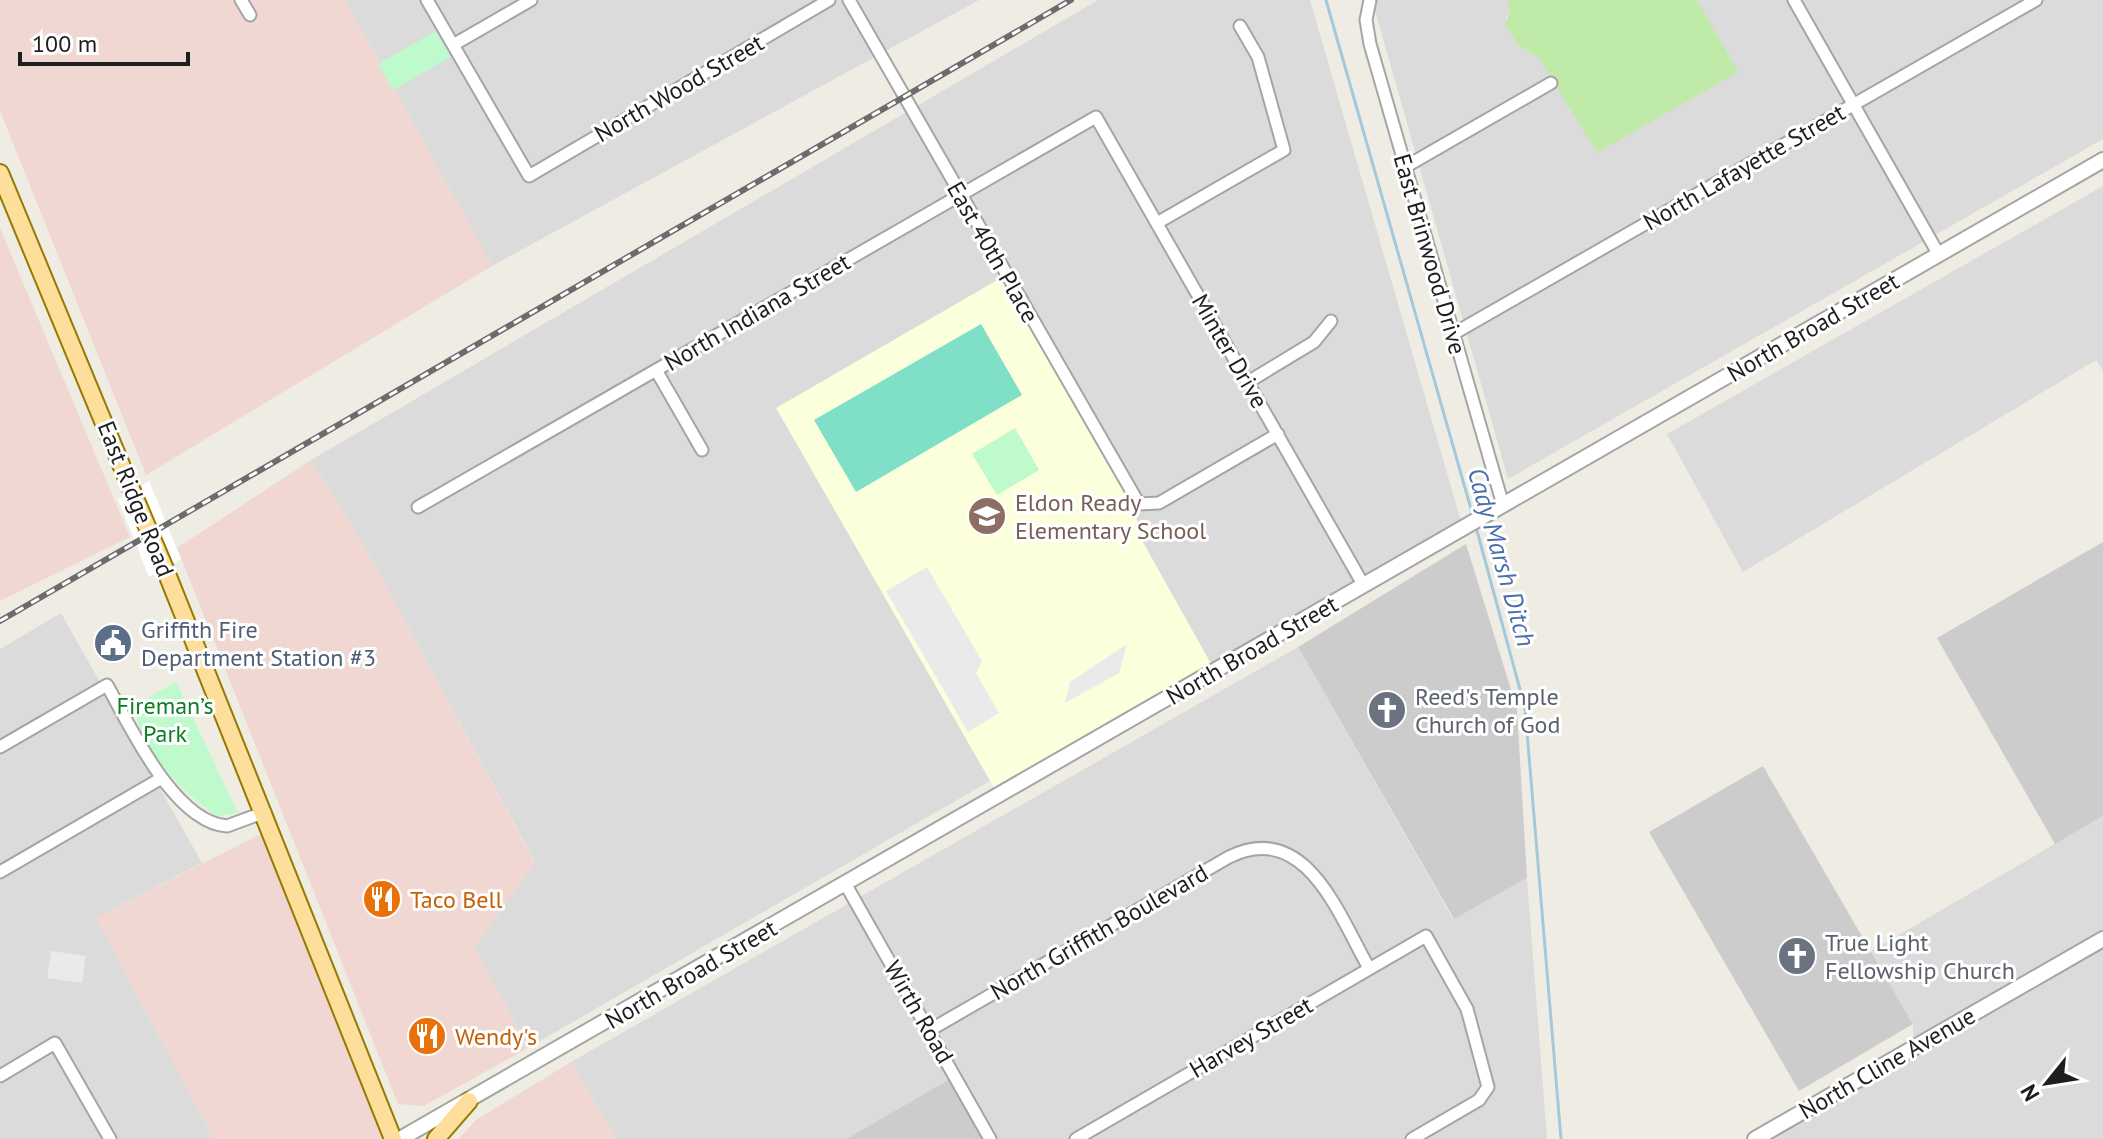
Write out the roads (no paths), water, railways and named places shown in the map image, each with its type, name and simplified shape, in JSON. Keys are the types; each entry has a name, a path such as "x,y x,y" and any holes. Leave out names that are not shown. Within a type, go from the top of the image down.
{"main road":[{"name":"East Ridge Road","path":"0,173 4,196 165,569 265,812 393,1139"},
{"path":"436,1139 469,1101"}],"street":[{"path":"241,0 250,15"},
{"path":"427,0 453,45 531,0"},
{"name":"North Wood Street","path":"453,45 529,176 829,0"},
{"name":"East 40th Place","path":"849,0 1139,504 1159,503 1278,434"},
{"path":"1794,0 1939,255"},
{"name":"North Lafayette Street","path":"1453,334 2036,0"},
{"name":"East Brinwood Drive","path":"1370,1 1366,20 1370,44 1503,505"},
{"path":"1157,223 1284,150 1258,57 1240,26"},
{"path":"1405,167 1551,83"},
{"name":"North Indiana Street","path":"418,507 1096,117"},
{"name":"Minter Drive","path":"1096,117 1364,586"},
{"name":"North Broad Street","path":"400,1139 2103,160"},
{"path":"1248,382 1314,342 1331,321"},
{"path":"656,370 702,450"},
{"path":"0,747 107,685 160,779 203,816 220,825 233,824 265,812"},
{"path":"0,872 160,779"},
{"name":"North Griffith Boulevard","path":"930,1030 1229,857 1252,849 1272,848 1297,858 1317,877 1369,968"},
{"name":"Wirth Road","path":"846,885 990,1139"},
{"name":"Harvey Street","path":"1076,1139 1426,936 1467,1009 1488,1081 1487,1092 1412,1139"},
{"name":"North Cline Avenue","path":"1755,1139 2103,939"},
{"path":"0,1076 55,1043 110,1139"}],"waterway":[{"name":"Cady Marsh Ditch","path":"1326,0 1473,516"},
{"name":"Cady Marsh Ditch","path":"1476,527 1525,708 1561,1139"}],"railway":[{"path":"0,621 1071,0"}],"place":[{"name":"Eldon Ready Elementary School","path":"987,516"},
{"name":"Griffith Fire Department Station #3","path":"113,643"},
{"name":"Reed's Temple Church of God","path":"1387,710"},
{"name":"Taco Bell","path":"382,899"},
{"name":"True Light Fellowship Church","path":"1797,956"},
{"name":"Wendy's","path":"427,1036"}],"park label":[{"name":"Fireman’s Park","path":"165,719"}]}
